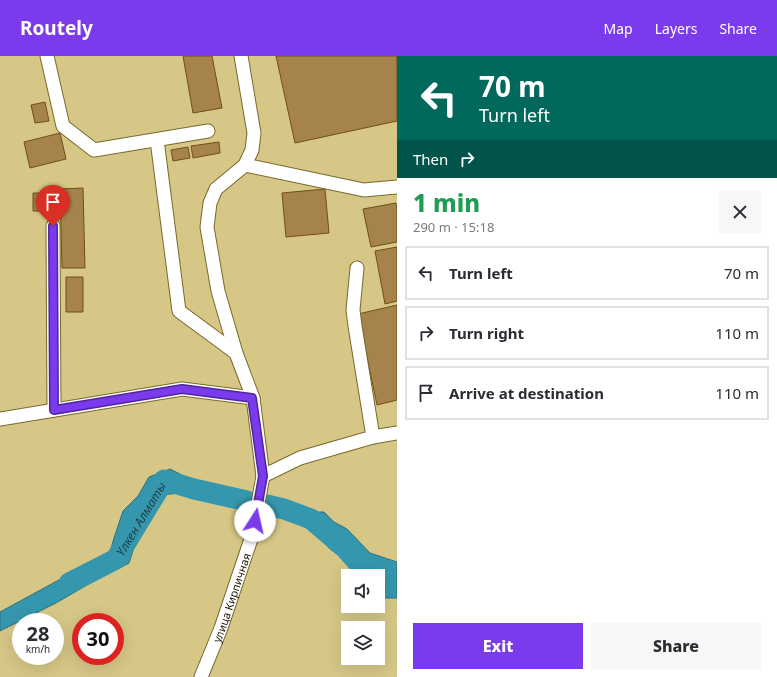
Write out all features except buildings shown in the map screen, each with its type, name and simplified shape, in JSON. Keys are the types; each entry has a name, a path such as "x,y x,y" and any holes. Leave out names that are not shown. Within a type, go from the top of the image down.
{"street":[{"path":"47,56 63,126 94,150 208,131"},
{"path":"241,56 254,133 252,150 245,165 364,190 397,187"},
{"path":"158,140 179,311 236,353"},
{"name":"улица Кирпичная","path":"201,677 221,628 252,536 263,476 252,398 236,353 218,291 207,227 210,203 216,189 245,165"},
{"path":"53,226 54,410"},
{"path":"357,268 353,310 373,437"},
{"path":"0,419 182,389 252,398"},
{"path":"263,476 300,458 373,437 397,433"}],"water":[{"name":"Үлкен Алматы","path":"170,469 198,483 199,498 181,493 160,495 147,507 129,563 36,613 12,613 12,625 0,631 0,612 68,575 97,570 108,559 123,511 138,496 149,477"},
{"path":"313,512 324,512 334,522 347,529 370,553 397,562 397,598 385,598 385,569 357,569 328,547 310,527"}],"waterway":[{"name":"Үлкен Алматы","path":"69,583 116,559 164,480 194,489 247,501"},
{"name":"Үлкен Алматы","path":"267,505 284,509 311,519 345,548 364,569"}],"route":[{"path":"53,226 54,410 182,389 252,398 263,476 255,521"}]}
